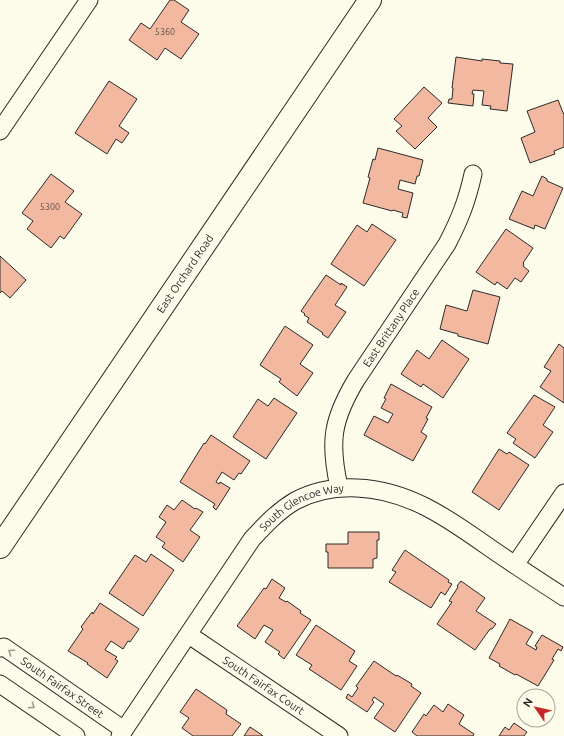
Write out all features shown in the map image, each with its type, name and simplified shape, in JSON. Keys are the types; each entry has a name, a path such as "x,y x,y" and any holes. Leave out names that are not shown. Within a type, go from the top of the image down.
{"street":[{"path":"0,131 89,0"},
{"name":"East Orchard Road","path":"0,547 370,0"},
{"name":"East Brittany Place","path":"339,487 335,468 333,443 337,420 344,400 447,244 460,220 468,198 473,174"},
{"name":"South Glencoe Way","path":"122,733 252,539 280,512 296,501 316,493 339,487 371,488 390,492 409,499 450,521 564,597"},
{"path":"515,565 564,492"},
{"name":"South Fairfax Court","path":"189,634 339,736"},
{"name":"South Fairfax Street","path":"0,648 4,647 122,733"},
{"path":"0,684 76,736"}],"building":[{"path":"170,0 174,0 189,10 181,22 199,34 181,59 165,48 157,60 129,40 141,23 150,29"},
{"path":"456,57 482,61 482,59 500,61 500,63 513,64 507,111 490,109 491,106 482,105 484,91 473,90 473,106 448,103 449,99 452,99"},
{"path":"109,81 137,99 119,126 129,133 122,143 116,139 107,154 75,133"},
{"path":"424,87 442,103 428,118 437,127 415,149 396,131 402,126 394,119"},
{"path":"558,100 564,115 564,147 554,151 555,154 530,163 521,138 535,132 527,111"},
{"path":"378,148 423,160 419,176 417,176 415,184 400,180 398,189 413,193 407,218 402,217 403,213 363,203 370,178 368,177"},
{"path":"51,174 74,191 65,202 82,214 64,239 60,236 51,248 27,229 33,221 22,213"},
{"path":"542,176 547,179 547,181 563,188 545,229 535,225 534,229 509,219 522,191 533,196"},
{"path":"372,224 396,240 364,286 331,264 357,225 367,232"},
{"path":"506,229 533,248 523,263 523,266 529,271 521,282 515,278 507,289 497,282 495,285 476,272"},
{"path":"0,256 26,280 10,298 2,291 0,293"},
{"path":"326,275 341,285 341,283 347,287 335,305 346,312 328,338 307,322 309,318 301,311"},
{"path":"473,290 500,297 488,344 458,336 458,334 440,329 446,305 467,311"},
{"path":"285,326 313,345 300,364 313,373 297,396 279,382 281,379 260,365"},
{"path":"442,340 469,359 443,398 423,384 421,387 401,374 417,350 429,359"},
{"path":"559,344 564,348 564,403 540,387 551,371 544,367"},
{"path":"391,384 432,407 421,432 427,436 413,461 364,435 374,416 388,423 393,414 381,408"},
{"path":"534,395 555,407 543,425 553,432 535,458 513,443 516,439 507,433"},
{"path":"274,398 297,413 266,459 233,437 258,399 268,406"},
{"path":"211,435 250,461 241,474 239,473 234,480 222,472 216,482 219,484 220,482 230,488 216,510 213,507 215,504 180,482 204,443 205,444"},
{"path":"499,449 507,454 509,452 529,465 499,510 472,492"},
{"path":"182,500 195,509 196,508 203,512 190,530 200,537 183,562 162,547 165,543 156,537 166,522 159,517 167,505 174,510"},
{"path":"348,532 379,532 379,540 377,540 377,558 373,559 373,568 328,568 328,552 326,552 326,544 348,544"},
{"path":"405,550 449,580 448,582 452,584 445,595 441,592 431,608 389,582 396,572 392,570"},
{"path":"151,554 174,570 143,616 109,593 135,555 146,562"},
{"path":"272,579 285,588 279,598 286,602 287,601 301,611 300,613 311,620 284,659 278,654 280,652 265,642 273,630 264,625 255,639 237,626"},
{"path":"461,581 485,598 476,611 496,624 492,629 490,629 475,650 437,624 452,602 449,601"},
{"path":"100,603 139,629 123,649 111,641 105,650 117,657 115,659 118,661 107,678 87,664 88,663 68,651 83,629 81,627 92,612 93,614"},
{"path":"510,619 533,632 526,644 536,650 537,647 535,646 542,635 563,647 561,651 558,649 552,659 554,660 538,686 499,666 500,664 489,658"},
{"path":"316,625 355,651 349,661 357,666 341,690 309,669 312,665 296,655"},
{"path":"374,661 396,676 397,675 412,684 411,686 421,693 395,732 374,718 384,704 374,697 372,700 374,702 367,712 346,698 348,694 352,697 358,688 356,686"},
{"path":"196,689 227,710 226,714 241,724 232,736 193,736 182,728 189,718 180,712"},
{"path":"448,704 464,715 459,724 474,734 473,736 417,736 412,732 424,714 426,716 434,705 443,712"},
{"path":"514,723 516,724 516,728 521,728 527,732 524,736 499,736 505,727 509,730"},
{"path":"250,727 262,735 263,736 244,736"}]}
